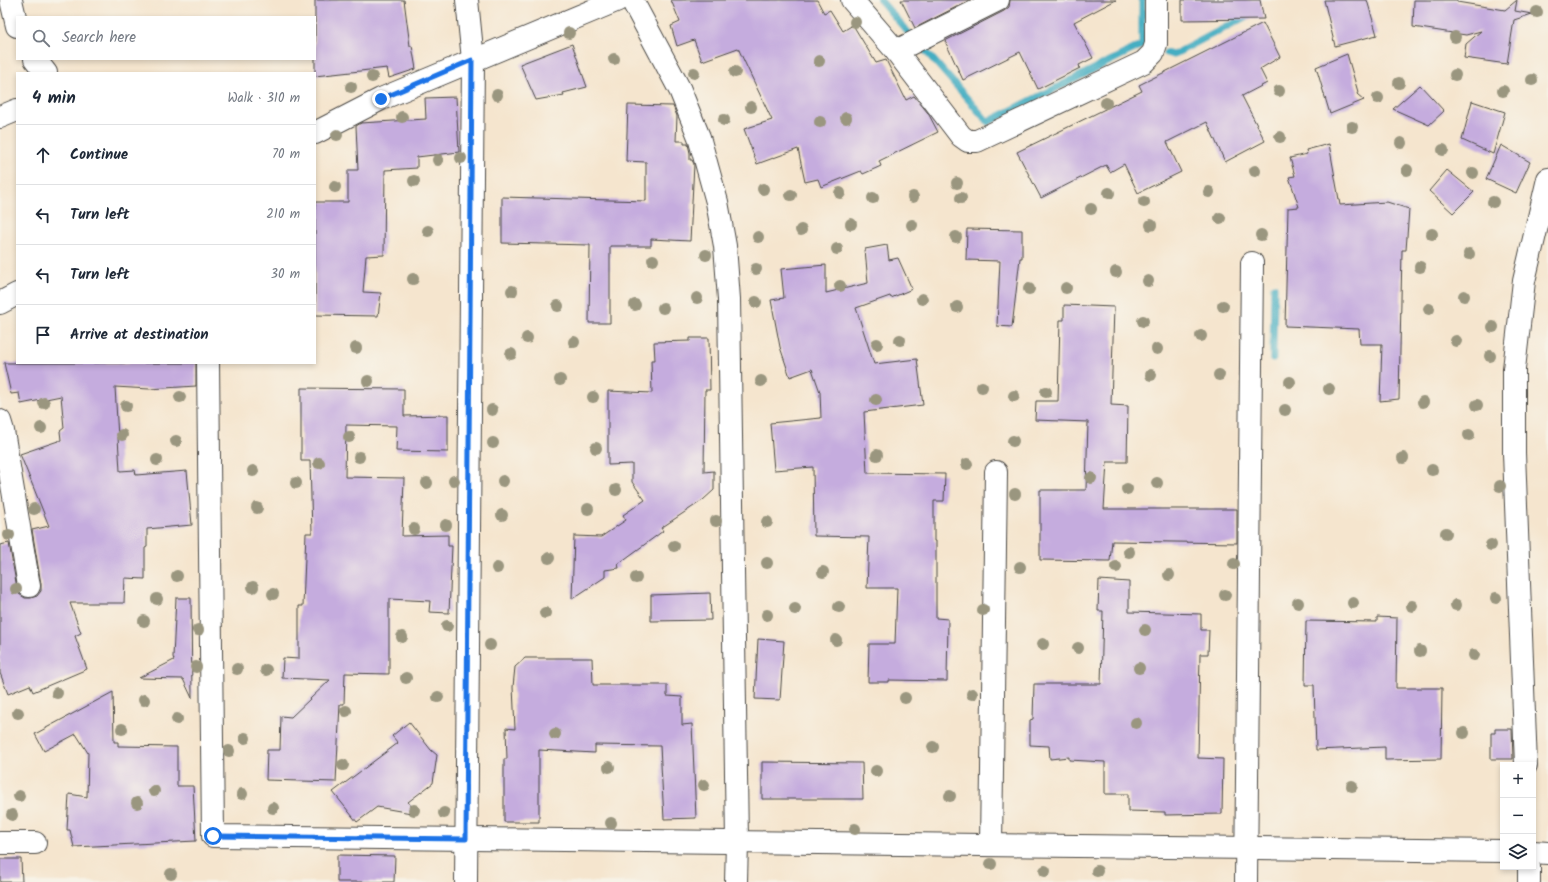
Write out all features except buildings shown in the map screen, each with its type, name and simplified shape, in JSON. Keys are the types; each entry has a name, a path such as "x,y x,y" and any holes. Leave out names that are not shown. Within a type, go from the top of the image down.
{"street":[{"path":"10,0 16,22"},
{"path":"466,882 472,60 467,0"},
{"path":"316,132 381,99 618,0"},
{"path":"632,0 680,90 699,137 717,202 725,246 729,299 737,842 736,882"},
{"path":"852,0 896,51 961,136 968,141 977,142 1144,62 1153,53 1156,44 1156,0"},
{"path":"896,51 998,0"},
{"path":"37,60 45,72"},
{"path":"0,117 16,110"},
{"path":"1526,762 1514,453 1514,369 1524,281 1548,179"},
{"path":"1246,882 1252,263"},
{"path":"0,303 16,295"},
{"path":"208,364 213,836 1500,851"},
{"path":"0,421 3,431 29,586"},
{"path":"992,845 996,472"},
{"path":"0,843 35,843"},
{"path":"1536,852 1548,853"},
{"path":"1529,870 1529,882"}],"waterway":[{"path":"880,0 914,39"},
{"path":"923,48 988,122 1142,45 1142,0"},
{"path":"1166,53 1173,55 1247,16"},
{"path":"1273,359 1274,287"}],"route":[{"path":"213,836 466,839 472,60 381,99"}]}
